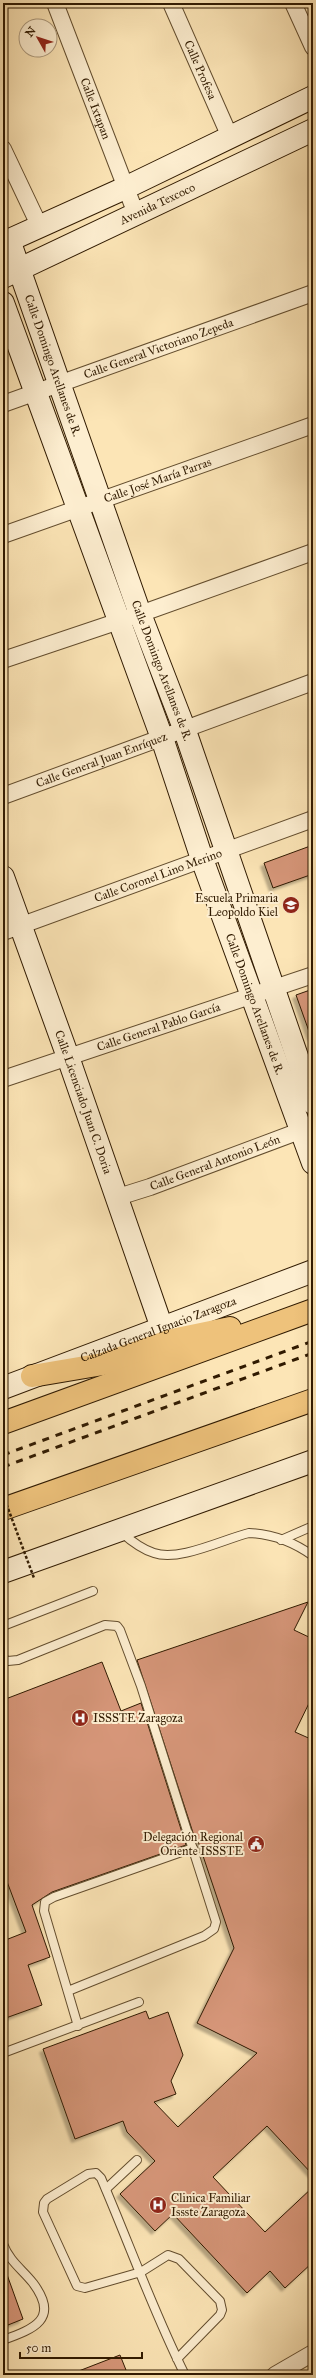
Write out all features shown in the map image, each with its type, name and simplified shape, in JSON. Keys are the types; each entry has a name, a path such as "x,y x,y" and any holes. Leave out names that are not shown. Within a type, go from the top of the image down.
{"highway":[{"path":"32,1376 103,1364 172,1340 308,1312"},
{"path":"3,1423 308,1312"},
{"path":"3,1509 313,1400"}],"street":[{"name":"Calle Ixtapan","path":"55,3 136,214"},
{"name":"Calle Profesa","path":"171,3 230,137"},
{"path":"293,3 313,46"},
{"path":"6,241 125,188 313,98"},
{"name":"Avenida Texcoco","path":"11,273 313,130"},
{"path":"3,149 39,225"},
{"name":"Calle Domingo Arellanes de R.","path":"6,241 11,273 59,384 140,614 184,728 225,852 313,1103"},
{"name":"Calle General Victoriano Zepeda","path":"3,404 313,292"},
{"name":"Calle Domingo Arellanes de R.","path":"3,303 162,738 202,859 252,995 307,1128 313,1163"},
{"name":"Calle José María Parras","path":"3,535 313,425"},
{"path":"3,660 140,614 313,552"},
{"name":"Calle General Juan Enríquez","path":"3,796 162,738 184,728 313,682"},
{"name":"Calle Coronel Lino Merino","path":"11,929 313,819"},
{"name":"Calle Licenciado Juan C. Doria","path":"3,877 11,929 68,1057 115,1198 162,1328"},
{"name":"Calle General Pablo García","path":"3,1080 252,995 273,990 313,975"},
{"name":"Calle General Antonio León","path":"115,1198 150,1187 307,1128"},
{"name":"Calzada General Ignacio Zaragoza","path":"3,1388 313,1271"},
{"path":"3,1572 313,1461"},
{"path":"275,2375 313,2354"}],"lane":[{"path":"281,1540 313,1526"},
{"path":"118,1530 136,1545 155,1554 169,1556 249,1533 262,1533 281,1540 313,1556"},
{"path":"3,1626 93,1591"},
{"path":"3,1659 8,1661 18,1660 105,1625 117,1626 123,1635 142,1686 216,1922 214,1929 204,1936 68,1991"},
{"path":"78,2026 44,1911 45,1902 54,1897 193,1848"},
{"path":"3,2053 139,2002"},
{"path":"106,2189 138,2160"},
{"path":"177,2359 220,2315 222,2305 175,2257 164,2257 141,2272 85,2288 77,2286 43,2212 44,2203 47,2200 92,2173 99,2174 141,2272 177,2359 185,2375"},
{"path":"3,2244 11,2261 33,2283 45,2308 44,2316 37,2325 27,2331 3,2340"}],"path":[{"path":"3,1495 34,1578"}],"building":[{"path":"313,845 313,874 273,888 264,863"},
{"path":"313,989 313,1036 311,1037 296,995"},
{"path":"308,1602 294,1630 313,1639 313,1695 295,1732 313,1740 313,2175 267,2126 213,2177 265,2232 313,2187 313,2262 285,2288 270,2271 247,2293 173,2214 155,2231 120,2194 155,2161 127,2132 123,2121 75,2139 43,2049 146,2011 149,2019 168,2012 183,2055 171,2081 176,2094 154,2102 178,2127 257,2053 197,2023 234,1948 198,1841 196,1842 137,1660"},
{"name":"ISSSTE Zaragoza","path":"102,1662 121,1711 141,1703 186,1845 52,1892 32,1905 50,1957 28,1965 42,2005 3,2019 3,1941 26,1932 3,1871 3,1700"},
{"path":"3,2269 5,2269 23,2319 3,2327"},
{"path":"120,2355 128,2375 71,2375 71,2374"}],"railway":[{"path":"3,1455 313,1341"},
{"path":"3,1467 313,1353"}],"place":[{"name":"Escuela Primaria Leopoldo Kiel","path":"291,905"},
{"name":"ISSSTE Zaragoza","path":"80,1718"},
{"name":"Delegación Regional Oriente ISSSTE","path":"256,1844"},
{"name":"Clinica Familiar Issste Zaragoza","path":"158,2205"}]}
